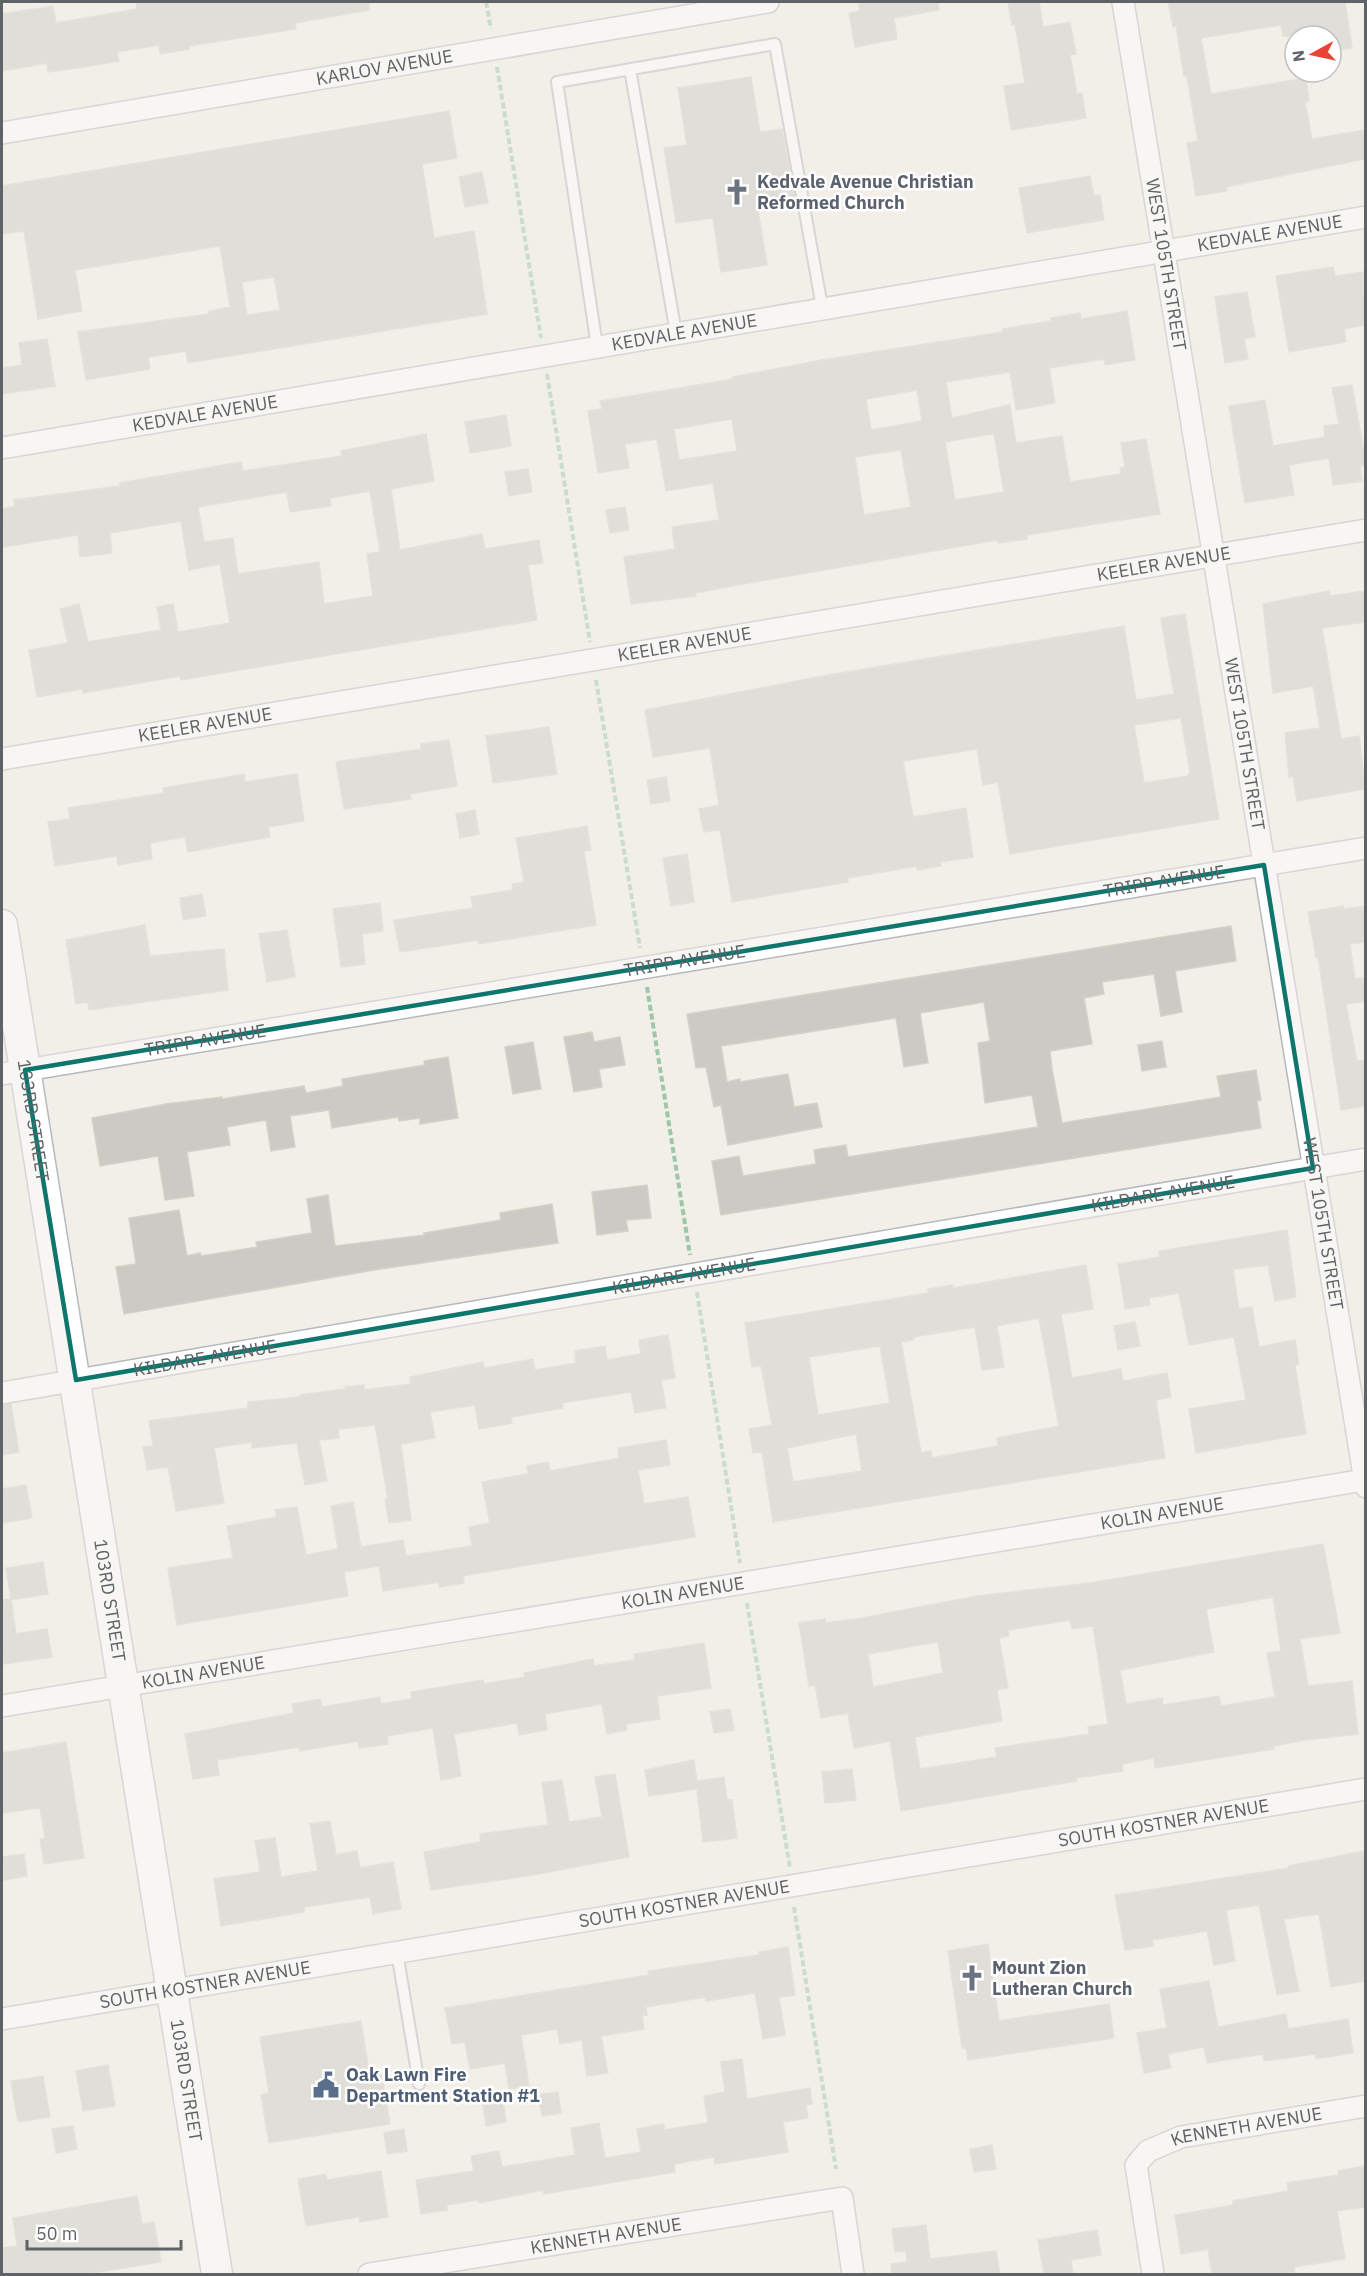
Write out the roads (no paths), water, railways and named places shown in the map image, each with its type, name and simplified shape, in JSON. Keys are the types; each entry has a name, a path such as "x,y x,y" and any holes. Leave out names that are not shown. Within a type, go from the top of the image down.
{"main road":[{"name":"103RD STREET","path":"2,926 13,1072 76,1380 217,2274"}],"street":[{"name":"KARLOV AVENUE","path":"2,133 768,2"},
{"name":"WEST 105TH STREET","path":"1123,2 1364,1473"},
{"name":"KEDVALE AVENUE","path":"2,448 822,307 1365,217"},
{"name":"KEELER AVENUE","path":"2,759 1365,530"},
{"name":"TRIPP AVENUE","path":"13,1072 1365,848"},
{"name":"KILDARE AVENUE","path":"2,1393 1365,1159"},
{"name":"KOLIN AVENUE","path":"2,1706 1364,1473"},
{"name":"SOUTH KOSTNER AVENUE","path":"2,2019 1365,1789"},
{"name":"KENNETH AVENUE","path":"1153,2274 1136,2165 1148,2151 1181,2137 1365,2106"},
{"name":"KENNETH AVENUE","path":"369,2274 842,2198 853,2274"}],"lane":[{"path":"597,346 557,82 630,69 775,44 822,307"},
{"path":"630,69 676,333"},
{"path":"397,1952 420,2084"}],"place":[{"name":"Kedvale Avenue Christian Reformed Church","path":"737,192"},
{"name":"Mount Zion Lutheran Church","path":"972,1978"},
{"name":"Oak Lawn Fire Department Station #1","path":"326,2085"}]}
